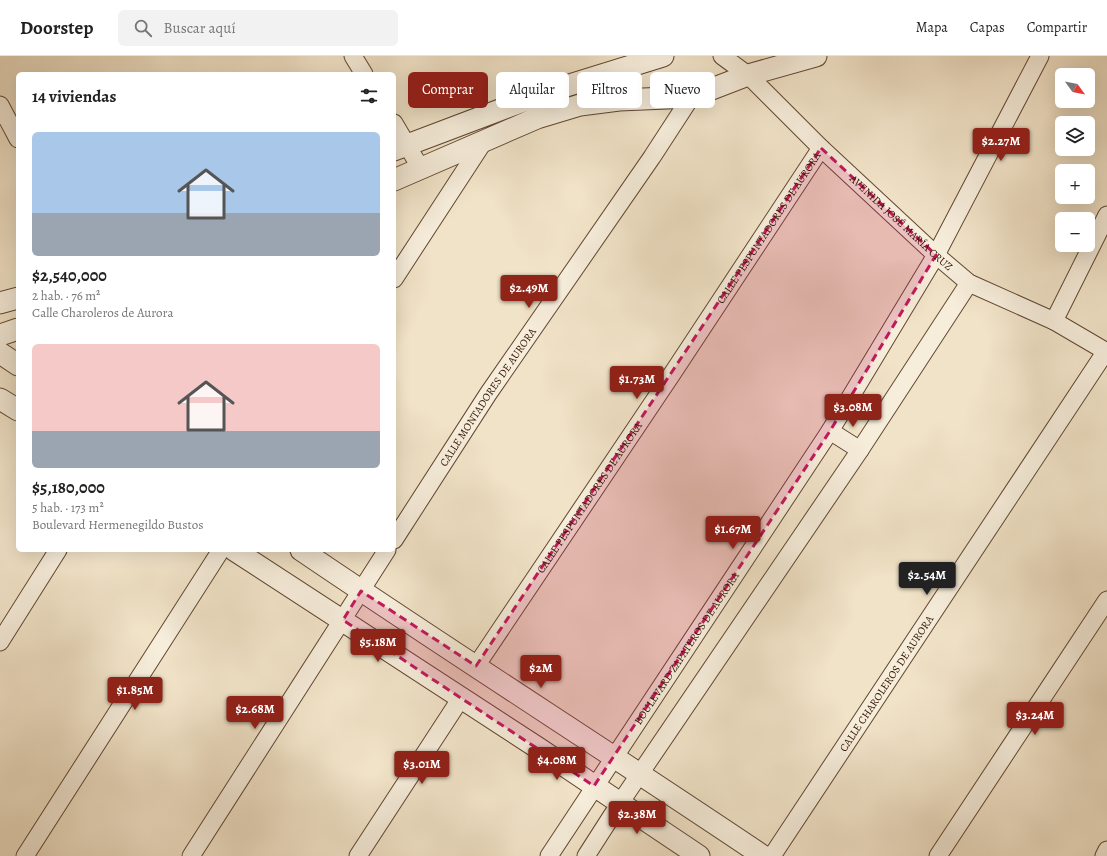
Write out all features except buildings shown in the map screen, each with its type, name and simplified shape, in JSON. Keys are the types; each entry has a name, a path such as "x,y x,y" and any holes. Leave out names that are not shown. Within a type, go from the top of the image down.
{"street":[{"path":"353,56 363,72"},
{"path":"400,147 550,90 663,56"},
{"name":"AVENIDA JOSÉ MARÍA CRUZ","path":"722,56 748,75 821,148 936,255 969,283 1054,321 1106,352"},
{"path":"715,88 748,75 816,56"},
{"name":"BOULEVARD ZAPATEROS DE AURORA","path":"549,856 830,431 936,255 1040,56"},
{"path":"396,179 537,118 580,106 619,100 650,99"},
{"path":"0,104 16,135"},
{"name":"CALLE MONTADORES DE AURORA","path":"396,537 488,394 652,157 684,108"},
{"path":"396,131 400,147 421,169"},
{"path":"396,276 484,141"},
{"name":"CALLE PESPUNTADORES DE AURORA","path":"476,666 672,374 821,148"},
{"path":"1054,321 1107,215"},
{"path":"586,856 860,450 969,283"},
{"path":"0,304 16,299"},
{"path":"0,335 16,330"},
{"name":"CALLE CHAROLEROS DE AURORA","path":"772,856 1106,352"},
{"path":"0,353 16,364"},
{"path":"0,399 16,409"},
{"path":"830,431 860,450"},
{"path":"0,642 57,552"},
{"path":"25,856 220,552"},
{"path":"237,552 343,620 699,856"},
{"path":"305,552 361,591 763,856"},
{"path":"191,856 386,552"},
{"path":"938,856 1107,600"},
{"path":"358,856 461,698"},
{"path":"1104,856 1107,850"}],"highlighted area":[{"path":"821,148 936,255 830,431 594,786 343,620 361,591 476,666"}]}
